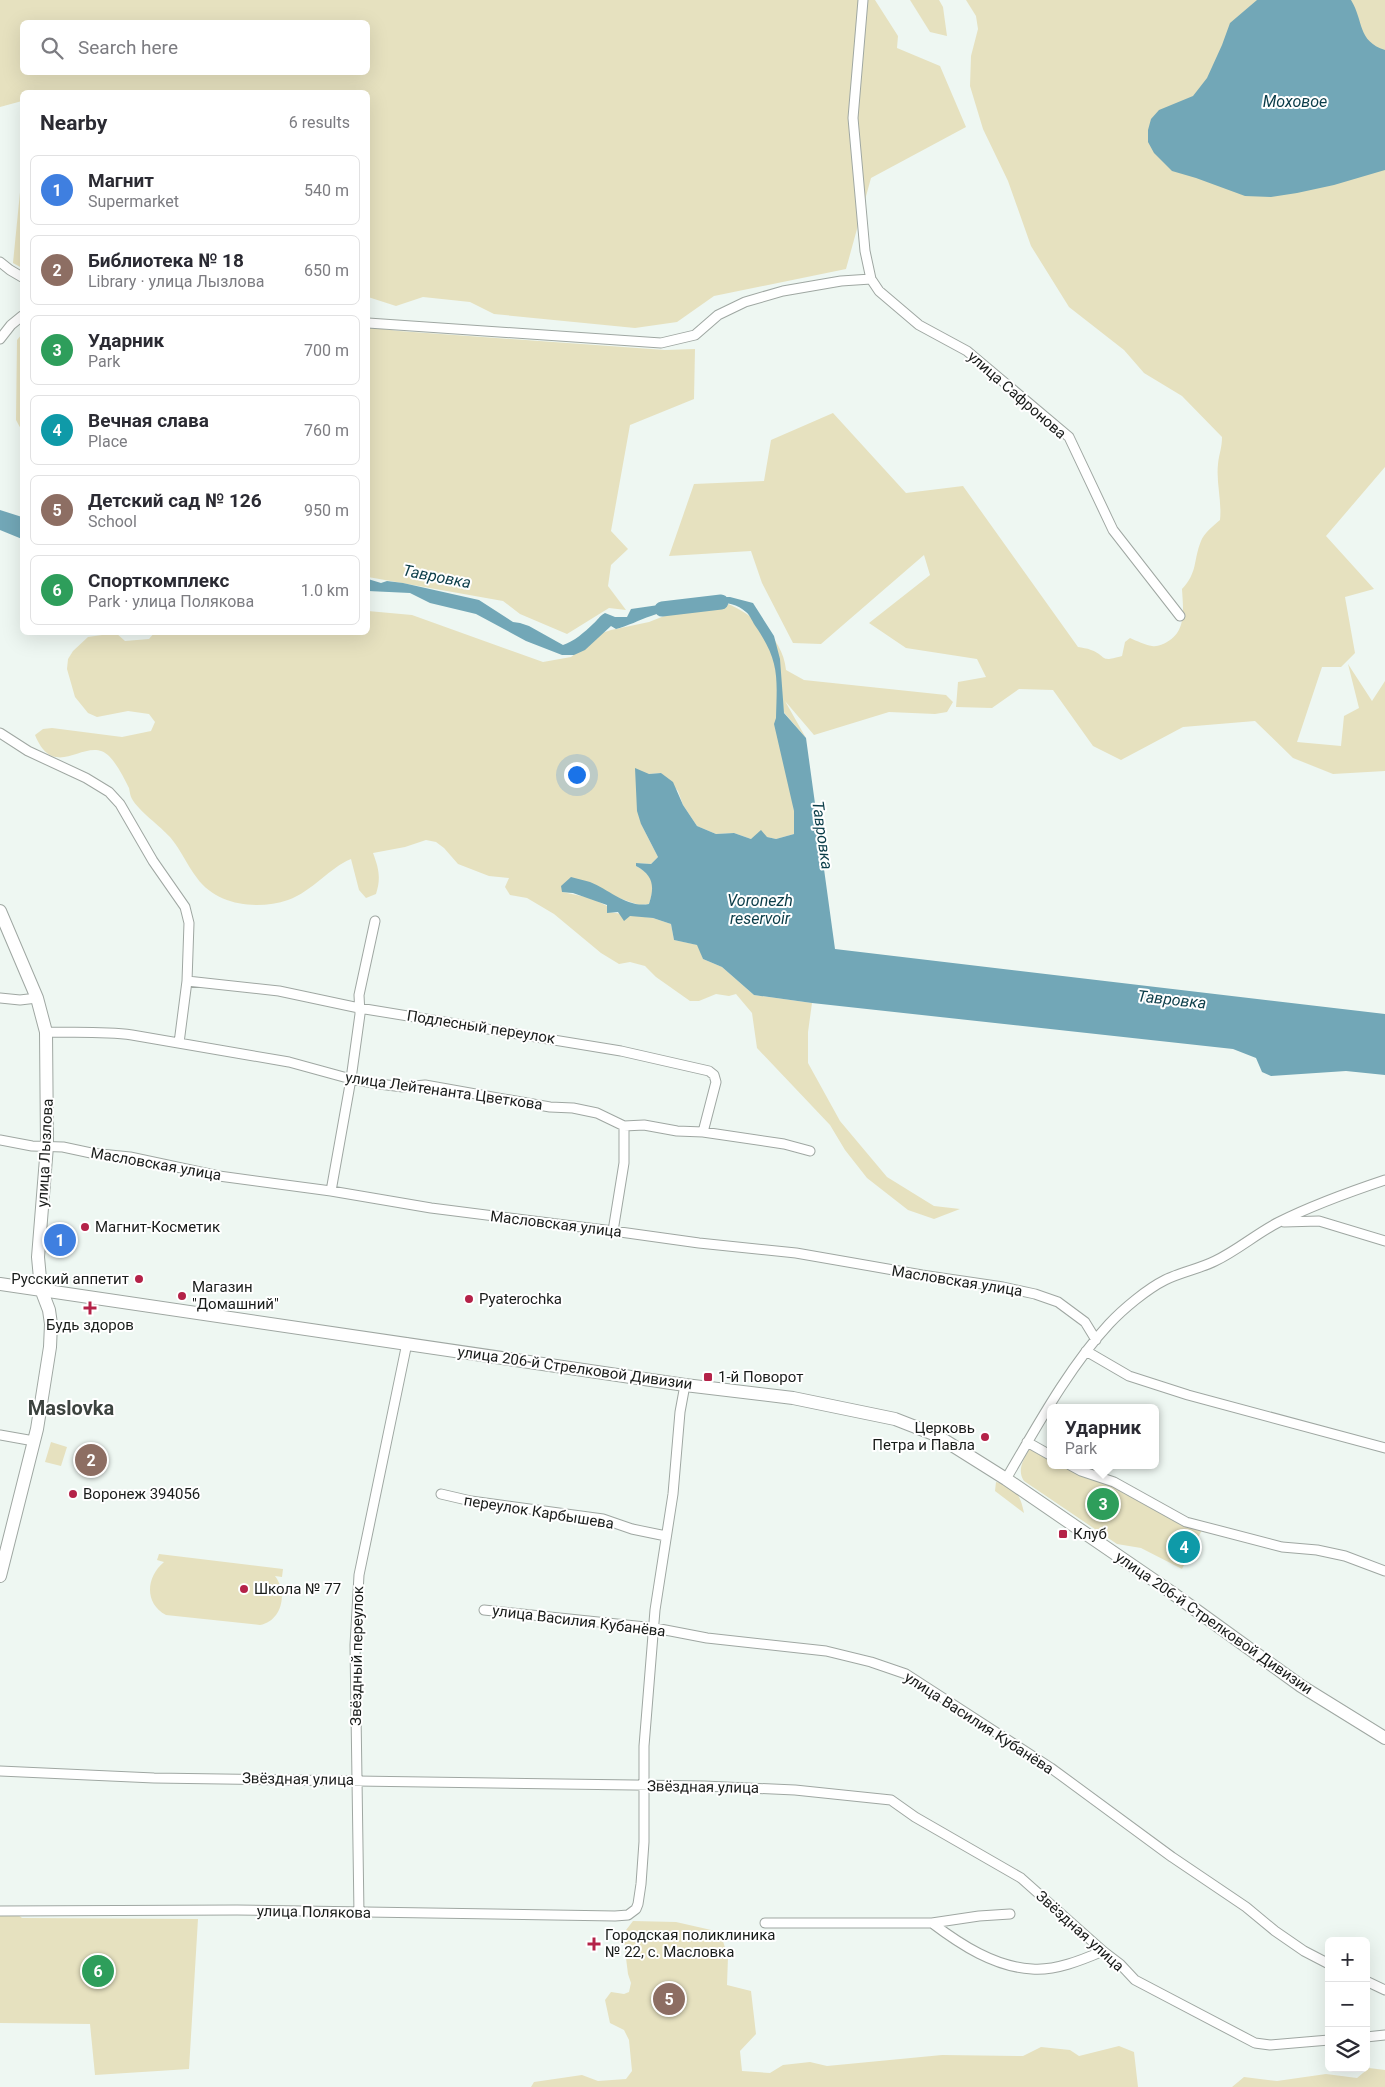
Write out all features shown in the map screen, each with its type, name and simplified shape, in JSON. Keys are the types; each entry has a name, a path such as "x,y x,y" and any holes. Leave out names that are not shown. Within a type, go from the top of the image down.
{"main road":[{"name":"улица Лызлова","path":"0,911 37,998 46,1032 47,1146 38,1257 41,1289 49,1310 51,1332 43,1396 34,1442 0,1576"},
{"name":"улица 206-й Стрелковой Дивизии","path":"0,1284 686,1385 793,1398 895,1419 936,1435 1006,1479 1171,1592 1302,1686 1385,1738"}],"street":[{"path":"370,323 662,344 694,335 718,315 745,302 782,291 842,281 871,279 865,252 853,118 863,0"},
{"path":"0,262 20,276"},
{"name":"улица Сафронова","path":"871,279 879,291 919,325 967,351 1069,437 1113,530 1180,616"},
{"path":"0,339 11,325 20,318"},
{"path":"0,733 28,750 86,778 109,792 120,804 153,860 185,906 189,923 187,981 179,1043"},
{"path":"330,1191 351,1079 360,1014 359,995 375,921"},
{"name":"Подлесный переулок","path":"187,981 279,991 359,1008 612,1050 710,1071 714,1075 716,1082 703,1132"},
{"path":"0,998 20,1000 37,998"},
{"name":"улица Лейтенанта Цветкова","path":"46,1032 88,1034 107,1032 179,1043 289,1062 351,1079 403,1087 425,1085 550,1107 573,1108 597,1113 624,1126 644,1124 677,1131 703,1132 784,1144 810,1151"},
{"path":"613,1231 624,1163 624,1126"},
{"name":"Масловская улица","path":"0,1140 32,1146 47,1146 130,1157 220,1176 330,1191 431,1208 699,1244 796,1253 1035,1294 1058,1302 1085,1322 1096,1340"},
{"path":"1052,1404 1086,1351 1109,1324 1129,1306 1164,1281 1213,1262 1236,1250 1257,1234 1279,1222 1351,1191 1385,1180"},
{"path":"1279,1222 1319,1221 1385,1241"},
{"name":"Звёздный переулок","path":"359,1914 355,1645 359,1574 407,1343"},
{"path":"1086,1351 1129,1376 1138,1379 1188,1395 1385,1448"},
{"path":"642,1785 655,1610 673,1494 680,1412 686,1385"},
{"path":"1006,1479 1047,1412"},
{"path":"0,1435 34,1442"},
{"path":"1028,1442 1047,1453"},
{"path":"1077,1469 1114,1482 1186,1522 1282,1547 1317,1550 1344,1556 1385,1571"},
{"name":"переулок Карбышева","path":"441,1494 471,1501 603,1519 632,1529 666,1536"},
{"name":"улица Василия Кубанёва","path":"484,1610 655,1628 707,1638 826,1651 871,1662 906,1674 1051,1768 1172,1857 1246,1907 1275,1931 1304,1951 1325,1962"},
{"name":"Звёздная улица","path":"0,1771 154,1778 538,1782 642,1785 795,1790 891,1800 915,1817 1020,1878 1103,1952 1120,1964 1135,1980 1255,2043 1270,2045 1325,2040"},
{"name":"улица Полякова","path":"0,1911 237,1910 359,1914 628,1915 636,1910 642,1884 644,1842 642,1785"},
{"path":"765,1923 932,1923 1010,1914"},
{"path":"932,1923 969,1949 998,1962 1019,1968 1034,1970 1050,1968 1103,1952"},
{"path":"1368,1982 1385,1990"},
{"path":"1370,2037 1385,2035"}],"shaded area":[{"path":"0,0 875,0 898,36 897,48 940,66 966,127 871,178 846,269 714,296 677,322 635,328 494,314 470,302 423,297 396,306 370,298 370,90 20,90 20,102 0,107"},
{"path":"910,0 939,0 943,7 947,36 930,32"},
{"path":"966,0 1385,0 1385,467 1326,536 1374,589 1345,597 1355,653 1341,667 1322,667 1297,742 1341,746 1344,716 1359,708 1348,664 1372,701 1385,681 1385,771 1333,774 1293,758 1255,721 1183,727 1121,760 1093,746 1053,690 1019,689 992,708 956,707 958,682 986,677 977,659 906,648 869,623 930,575 924,555 821,644 793,643 762,583 751,551 669,556 694,484 764,481 771,440 833,413 906,493 963,486 1078,647 1089,649 1109,659 1122,656 1125,642 1130,638 1147,645 1156,646 1167,642 1178,632 1182,618 1182,589 1193,572 1202,538 1220,520 1218,460 1222,437 1182,396 1144,373 1124,350 1069,307 1031,246 1008,181 983,129 970,86 971,56 978,29 976,16"},
{"path":"20,192 20,267 13,263"},
{"path":"370,327 399,331 665,350 695,349 694,399 630,425 611,531 628,549 611,565 608,586 626,610 609,608 567,634 520,614 503,601 370,577"},
{"path":"20,336 20,427 16,420 17,340"},
{"path":"726,603 747,614 773,638 784,658 786,670 804,680 946,695 953,702 947,712 935,714 889,712 814,735 785,701 806,738 781,709 794,811 794,834 776,839 767,837 751,839 734,833 716,834 697,826 683,805 678,791 661,773 649,774 641,824 658,857 651,864 636,863 636,866 647,873 652,882 653,886 649,904 639,905 616,897 562,892 591,898 607,906 608,912 653,918 671,924 674,940 698,945 703,959 722,967 754,995 812,1003 808,1032 808,1063 840,1121 887,1177 934,1206 960,1209 934,1219 908,1210 867,1178 845,1150 830,1125 757,1048 752,1013 736,994 729,996 716,994 699,1001 690,1001 656,977 645,966 630,962 619,964 601,953 554,914 527,898 510,895 505,887 509,878 489,876 458,864 436,842 426,840 405,847 373,853 379,878 376,894 366,898 359,890 351,859 335,868 305,891 288,900 264,905 251,905 227,900 215,895 205,887 193,873 170,837 135,804 123,776 109,756 100,751 91,750 71,756 52,756 43,749 35,735 43,729 52,728 122,737 151,731 155,722 149,714 128,711 97,717 88,713 75,697 67,669 68,659 73,651 88,637 118,635 125,641 149,639 152,635 370,635 370,611 412,615 543,662 571,657 602,633 649,622 687,607"},
{"path":"51,1442 67,1447 61,1466 45,1462"},
{"path":"1030,1447 1047,1456 1047,1469 1071,1469 1079,1474 1112,1484 1202,1530 1182,1569 1141,1548 1117,1544 1024,1481 1021,1468"},
{"path":"996,1482 1008,1486 1016,1492 1024,1513 995,1491"},
{"path":"159,1554 283,1569 282,1577 275,1576 279,1583 282,1598 278,1612 273,1618 260,1625 166,1615 154,1604 150,1590 154,1575 164,1562 157,1560"},
{"path":"17,1914 22,1918 198,1919 189,2069 95,2075 90,2024 0,2023 0,1915"},
{"path":"633,1921 676,1922 720,1932 728,1957 727,1985 751,1991 756,2034 740,2051 742,2071 770,2073 783,2065 810,2062 827,2066 942,2055 1023,2056 1041,2047 1070,2050 1079,2056 1119,2046 1134,2052 1138,2087 531,2087 534,2082 582,2075 598,2081 626,2079 632,2071 629,2040 624,2030 610,2023 605,2000 611,1992 624,1994 629,1992 631,1983 628,1974 623,1934"},
{"path":"1370,2068 1385,2070 1385,2087 1232,2087 1244,2077 1277,2081 1326,2074 1357,2078 1364,2072 1370,2072"}],"water":[{"name":"Моховое","path":"1257,0 1351,0 1365,36 1376,46 1385,50 1385,170 1334,185 1297,193 1271,197 1245,196 1172,171 1154,153 1148,142 1148,130 1151,119 1159,110 1193,96 1207,78 1230,23"},
{"path":"0,510 20,516 20,538 0,530"},
{"name":"Voronezh reservoir","path":"370,580 381,583 387,581 403,583 479,600 513,622 529,626 563,645 579,636 605,613 615,617 627,617 631,609 714,597 730,597 753,603 774,636 780,659 784,713 806,738 835,949 1385,1014 1385,1075 1346,1071 1271,1076 1262,1072 1256,1058 1233,1049 754,995 722,967 703,959 697,945 674,940 671,924 653,918 630,916 624,921 618,912 607,913 607,905 573,893 562,892 561,886 571,877 597,885 626,901 641,905 649,904 652,892 651,882 646,873 636,866 636,863 651,864 658,857 641,824 637,811 635,768 649,774 661,773 673,782 683,805 697,826 716,834 734,833 751,839 761,830 767,837 776,839 794,834 794,811 774,724 776,718 776,681 773,661 764,639 747,613 737,606 725,603 700,603 686,606 661,612 616,629 611,626 585,650 574,655 562,655 526,641 476,614 430,603 410,593 370,591"}],"waterway":[{"name":"Тавровка","path":"662,609 721,602"}],"place":[{"name":"Магнит-Косметик","path":"85,1227"},
{"name":"Магнит","path":"60,1240"},
{"name":"Русский аппетит","path":"139,1279"},
{"name":"Магазин \"Домашний\"","path":"182,1296"},
{"name":"Pyaterochka","path":"469,1299"},
{"name":"Будь здоров","path":"90,1308"},
{"name":"1-й Поворот","path":"708,1377"},
{"name":"Церковь Петра и Павла","path":"985,1437"},
{"name":"Библиотека № 18","path":"91,1460"},
{"name":"Воронеж 394056","path":"73,1494"},
{"name":"Ударник","path":"1103,1504"},
{"name":"Клуб","path":"1063,1534"},
{"name":"Вечная слава","path":"1184,1547"},
{"name":"Школа № 77","path":"244,1589"},
{"name":"Городская поликлиника № 22, с. Масловка","path":"594,1944"},
{"name":"Спорткомплекс","path":"98,1971"},
{"name":"Детский сад № 126","path":"669,1999"}],"district":[{"name":"Maslovka","path":"71,1408"}]}
